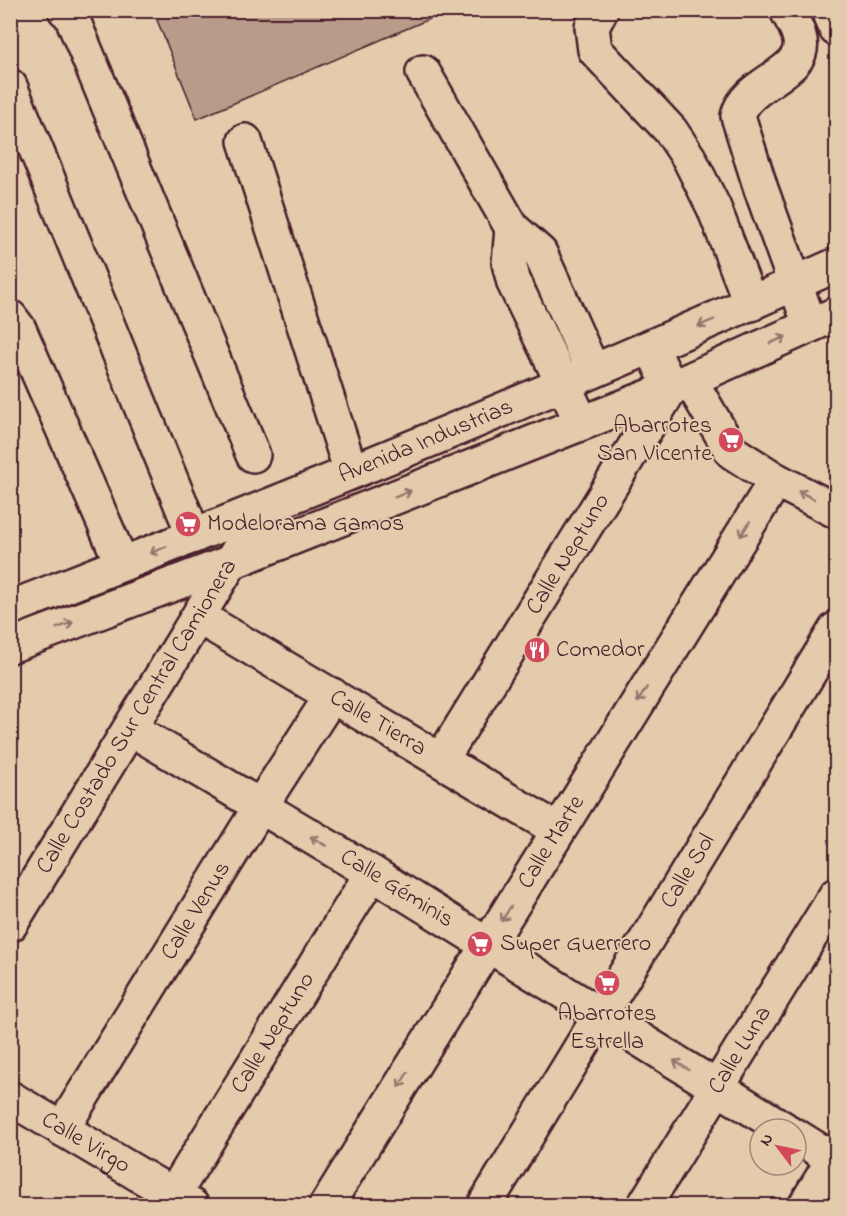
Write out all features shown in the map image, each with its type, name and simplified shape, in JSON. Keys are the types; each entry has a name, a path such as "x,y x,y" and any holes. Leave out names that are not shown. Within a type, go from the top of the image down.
{"street":[{"path":"65,10 70,13 253,455"},
{"path":"601,10 592,27 595,50 671,131 689,158 714,208 752,304"},
{"path":"787,10 800,37 800,54 793,65 749,95 741,106 738,116 794,284 823,320"},
{"path":"829,10 837,28"},
{"path":"423,72 512,228 540,253 592,371"},
{"path":"10,86 194,536"},
{"path":"245,141 351,472"},
{"path":"714,208 761,189"},
{"path":"512,228 509,263 514,284 582,423"},
{"name":"Avenida Industrias","path":"10,608 351,472 752,304 837,265"},
{"path":"10,317 19,329 122,564"},
{"name":"Avenida Industrias","path":"10,646 234,561 680,384 823,320"},
{"path":"651,346 732,452 776,480 837,511"},
{"name":"Calle Neptuno","path":"441,760 680,384"},
{"name":"Calle Marte","path":"326,1206 776,480"},
{"path":"317,486 329,523"},
{"name":"Calle Costado Sur Central Camionera","path":"10,925 234,561 264,508"},
{"name":"Calle Tierra","path":"199,617 558,830"},
{"name":"Calle Sol","path":"484,1206 837,629"},
{"name":"Calle Venus","path":"62,1129 260,807 332,695"},
{"name":"Calle Géminis","path":"130,729 372,873 486,946 765,1117"},
{"name":"Calle Neptuno","path":"183,1200 372,873"},
{"name":"Calle Luna","path":"644,1206 716,1087 827,931 837,895"},
{"name":"Calle Virgo","path":"10,1098 183,1200"},
{"path":"805,1206 836,1159 808,1143"}],"building":[{"path":"153,10 450,10 197,119"}],"place":[{"name":"Abarrotes San Vicente","path":"731,440"},
{"name":"Modelorama Gamos","path":"188,524"},
{"name":"Comedor","path":"537,650"},
{"name":"Super Guerrero","path":"480,944"},
{"name":"Abarrotes Estrella","path":"607,983"}]}
